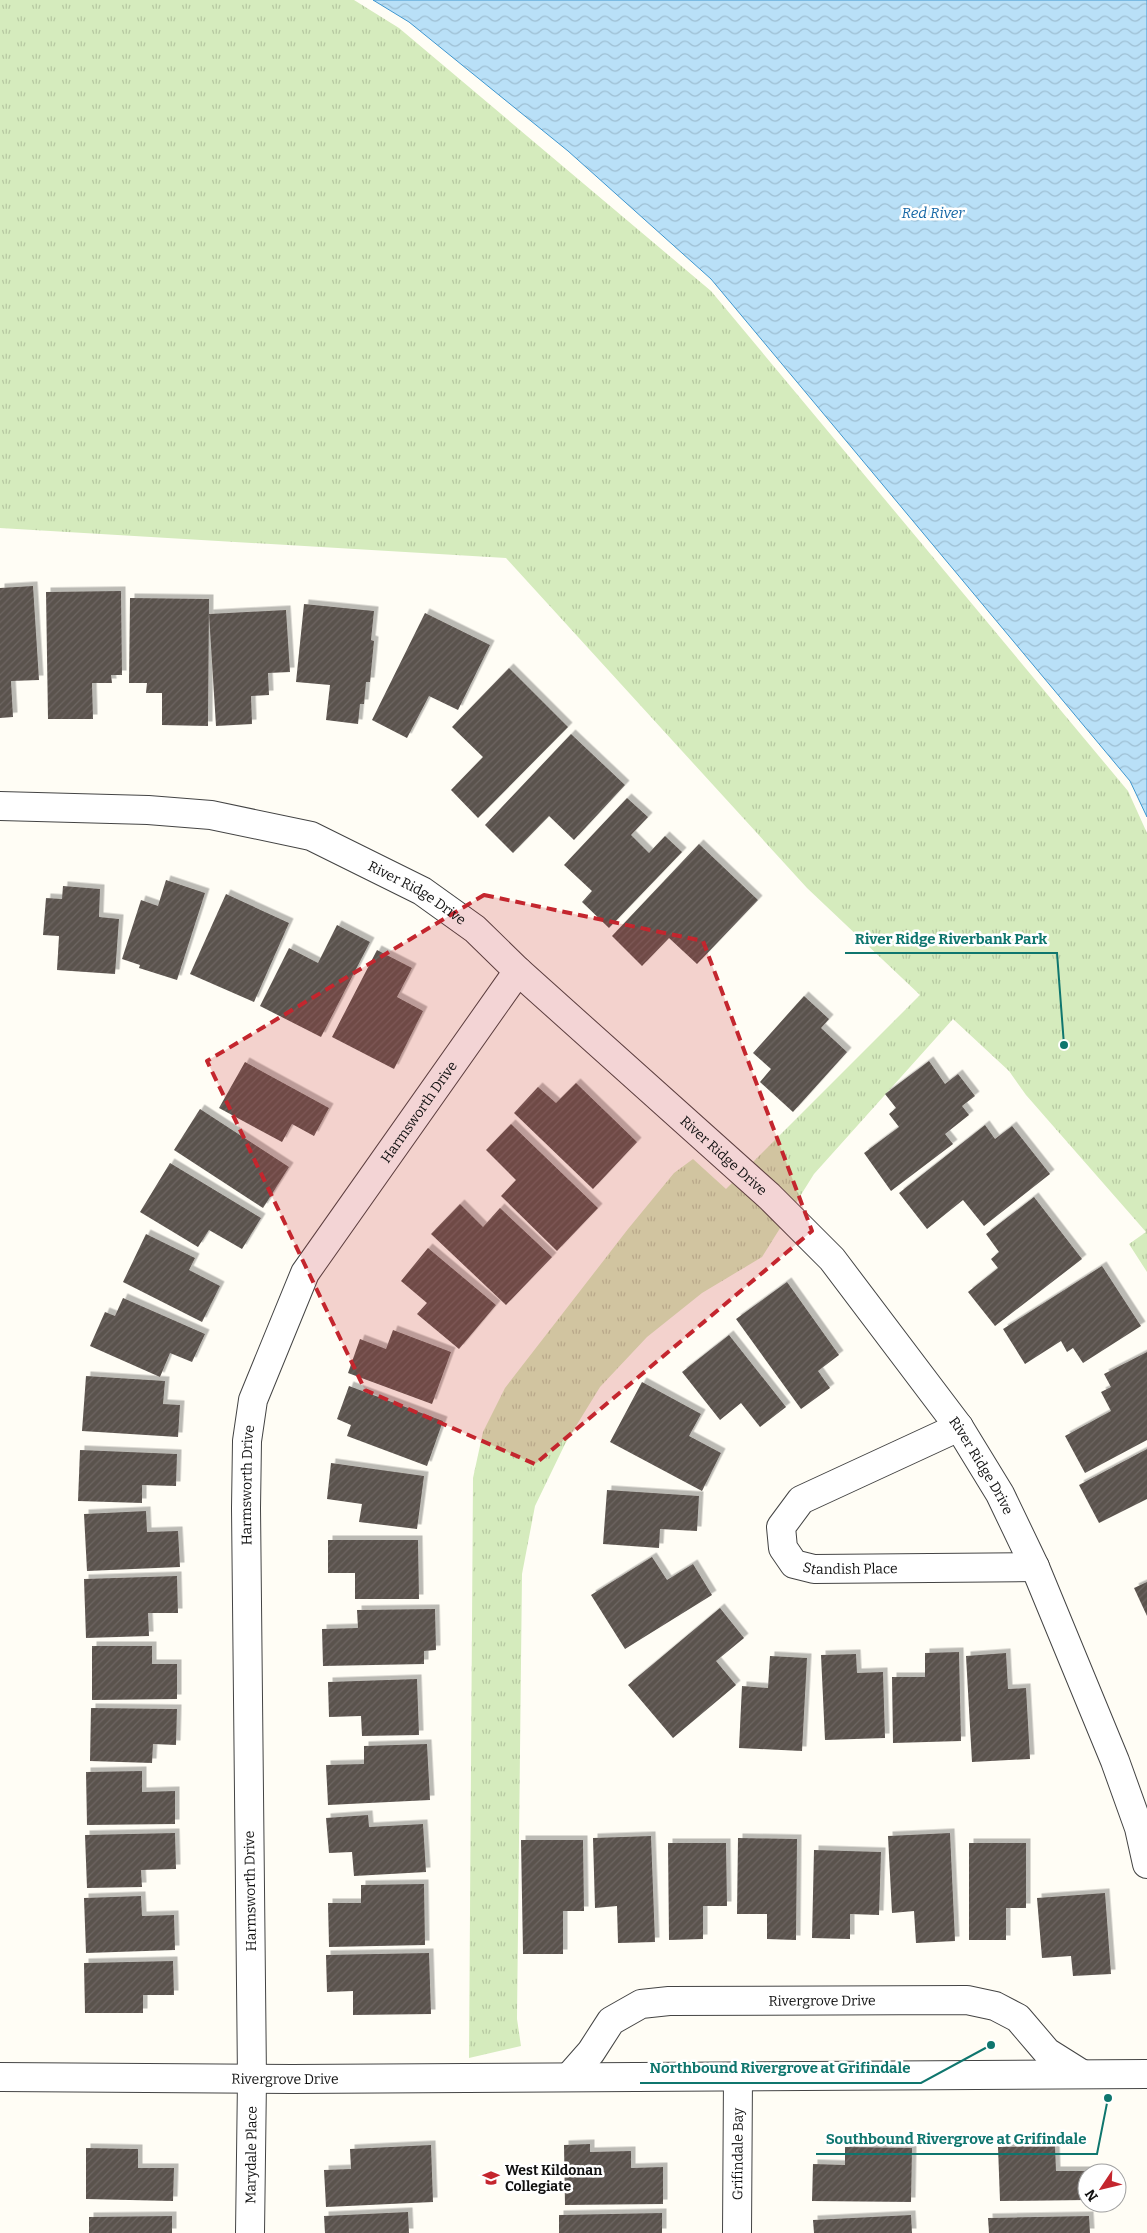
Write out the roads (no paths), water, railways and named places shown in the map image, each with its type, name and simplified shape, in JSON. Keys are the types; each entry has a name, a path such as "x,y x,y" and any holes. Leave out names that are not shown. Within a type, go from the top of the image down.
{"street":[{"name":"River Ridge Drive","path":"0,806 148,810 193,814 311,836 422,891 475,929 518,971 769,1196 832,1259 959,1427 1000,1494 1035,1567 1115,1761 1139,1828 1147,1864"},
{"name":"Harmsworth Drive","path":"252,2078 246,1508 247,1441 253,1400 305,1273 518,971"},
{"name":"Standish Place","path":"959,1427 801,1500 781,1527 783,1548 794,1564 814,1569 1035,1567"},
{"name":"Rivergrove Drive","path":"569,2077 591,2052 611,2021 641,2004 688,2001 967,2000 994,2006 1018,2018 1048,2052 1082,2074"},
{"name":"Rivergrove Drive","path":"0,2077 252,2078 1147,2074"},
{"name":"Grifindale Bay","path":"737,2233 738,2076"},
{"name":"Marydale Place","path":"250,2233 252,2078"}],"water":[{"name":"Red River","path":"373,0 1147,0 1147,817 1130,781 711,279 568,151 409,22"}],"place":[{"name":"River Ridge Riverbank Park","path":"1064,1045"},
{"name":"Northbound Rivergrove at Grifindale","path":"991,2045"},
{"name":"Southbound Rivergrove at Grifindale","path":"1108,2098"},
{"name":"West Kildonan Collegiate","path":"491,2178"}]}
